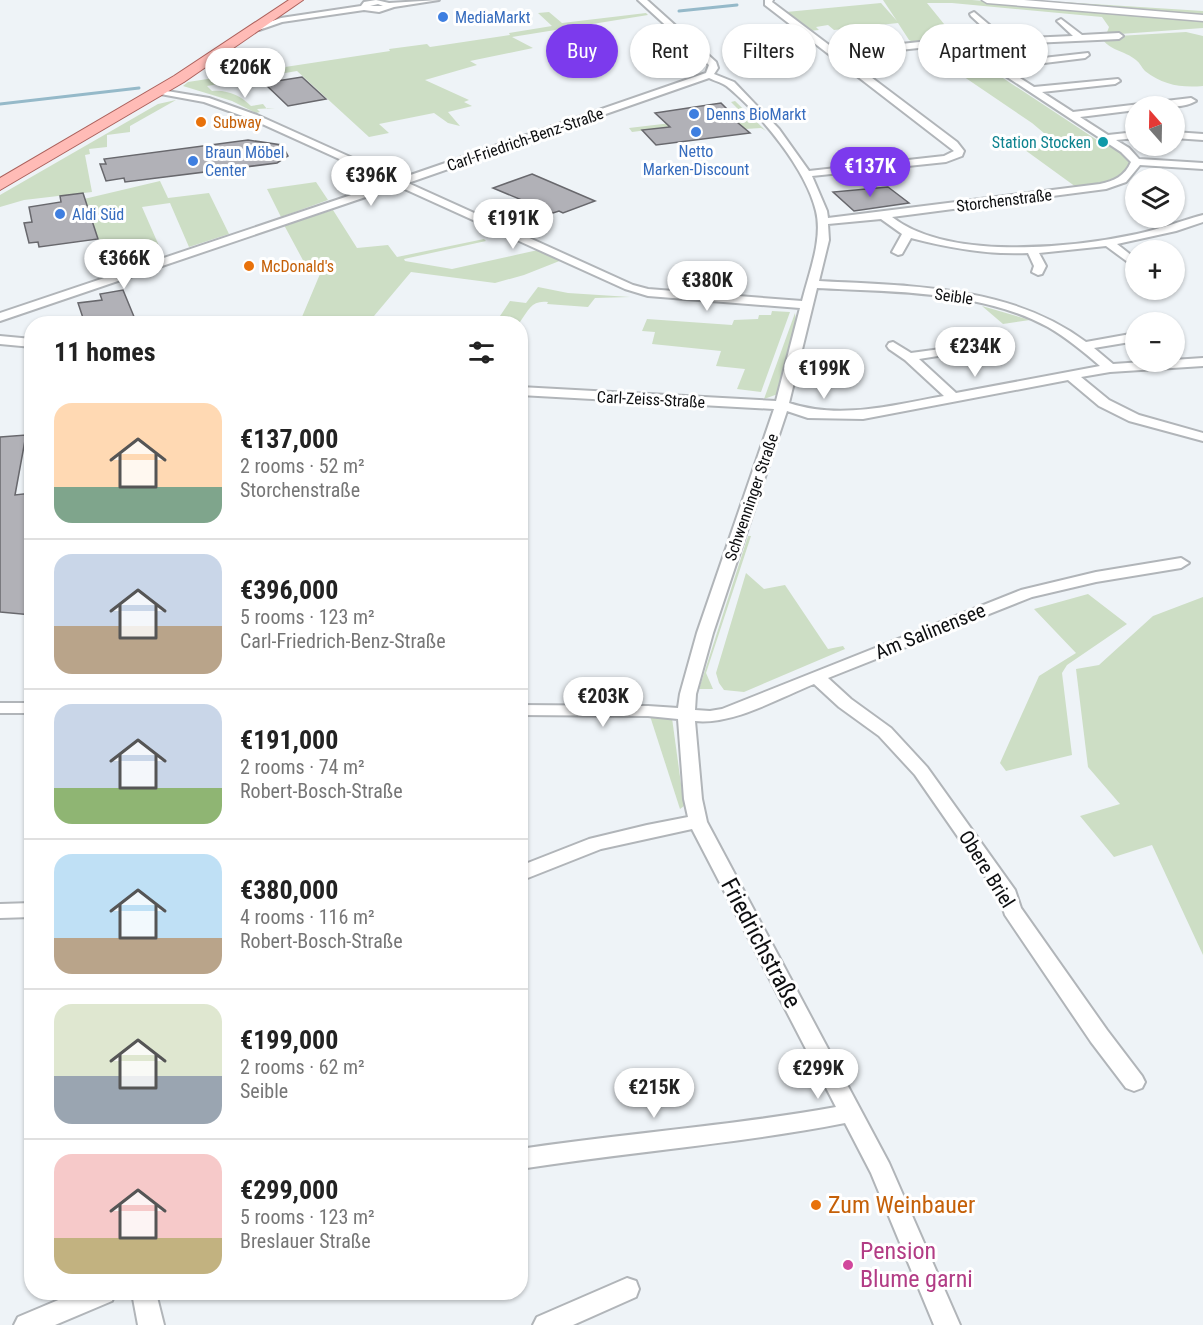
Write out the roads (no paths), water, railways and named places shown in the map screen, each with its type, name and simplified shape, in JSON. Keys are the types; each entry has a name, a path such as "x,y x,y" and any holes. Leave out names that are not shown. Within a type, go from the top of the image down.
{"main road":[{"path":"0,185 140,103 296,1"}],"street":[{"path":"259,27 277,21 321,14 364,8 379,10 389,8 390,5 435,0"},
{"path":"642,0 669,24"},
{"path":"769,0 768,3 828,49"},
{"path":"987,0 1203,18"},
{"path":"296,1 297,11 321,14"},
{"path":"974,14 985,24"},
{"path":"1061,21 1079,37"},
{"path":"1048,39 1119,36"},
{"path":"1048,60 1085,55"},
{"path":"710,61 714,68 710,74"},
{"name":"Schwenninger Straße","path":"686,714 688,694 705,633 782,405 823,240 822,211 806,174 777,131 731,84 710,75"},
{"name":"Carl-Friedrich-Benz-Straße","path":"0,317 700,78"},
{"path":"806,174 946,159 959,152 954,144 867,78"},
{"path":"1014,78 1125,150 1136,162 1203,166"},
{"path":"1032,90 1115,81"},
{"path":"159,91 206,100 254,117 629,286 648,292 808,304"},
{"path":"140,103 185,96"},
{"path":"1185,102 1191,101"},
{"path":"1071,115 1125,108"},
{"path":"1107,138 1125,136"},
{"path":"1185,136 1203,137"},
{"name":"Storchenstraße","path":"822,221 1100,187 1127,177 1132,173 1136,162"},
{"path":"883,215 910,233 938,242 968,247 1032,250 1107,242 1155,233 1203,218"},
{"path":"898,252 904,238 910,233"},
{"path":"1107,242 1125,256"},
{"path":"1032,250 1040,266 1038,272"},
{"name":"Seible","path":"812,284 936,293 992,302 1035,316 1064,331 1110,368"},
{"path":"1085,346 1125,339"},
{"path":"0,340 24,342"},
{"path":"893,346 909,357 954,398"},
{"path":"909,357 959,349"},
{"path":"782,405 808,414 845,416 1110,368 1203,362"},
{"path":"1071,376 1104,403 1134,418 1203,437"},
{"name":"Carl-Zeiss-Straße","path":"528,391 782,405"},
{"name":"Am Salinensee","path":"528,710 648,711 710,717 728,714 953,621 1027,593 1096,576 1181,563"},
{"name":"Obere Briel","path":"818,678 845,703 885,732 921,771 1008,895 1012,910 1134,1082"},
{"path":"0,708 24,708"},
{"name":"Friedrichstraße","path":"686,714 693,799 698,822 754,934 880,1170 946,1325"},
{"path":"528,871 596,844 647,831 698,822"},
{"path":"0,911 24,910"},
{"path":"528,1158 621,1144 792,1124 851,1113"},
{"path":"546,1325 627,1289"},
{"path":"27,1325 86,1300"},
{"path":"146,1300 151,1325"}],"waterway":[{"path":"679,11 737,5"},
{"path":"0,104 139,88"}],"place":[{"name":"MediaMarkt","path":"443,17"},
{"name":"Denns BioMarkt","path":"694,114"},
{"name":"Subway","path":"201,122"},
{"name":"Netto Marken-Discount","path":"696,132"},
{"name":"Station Stocken","path":"1103,142"},
{"name":"Braun Möbel Center","path":"193,161"},
{"name":"Aldi Süd","path":"60,214"},
{"name":"McDonald's","path":"249,266"},
{"name":"Zum Weinbauer","path":"816,1205"},
{"name":"Pension Blume garni","path":"848,1265"}]}
